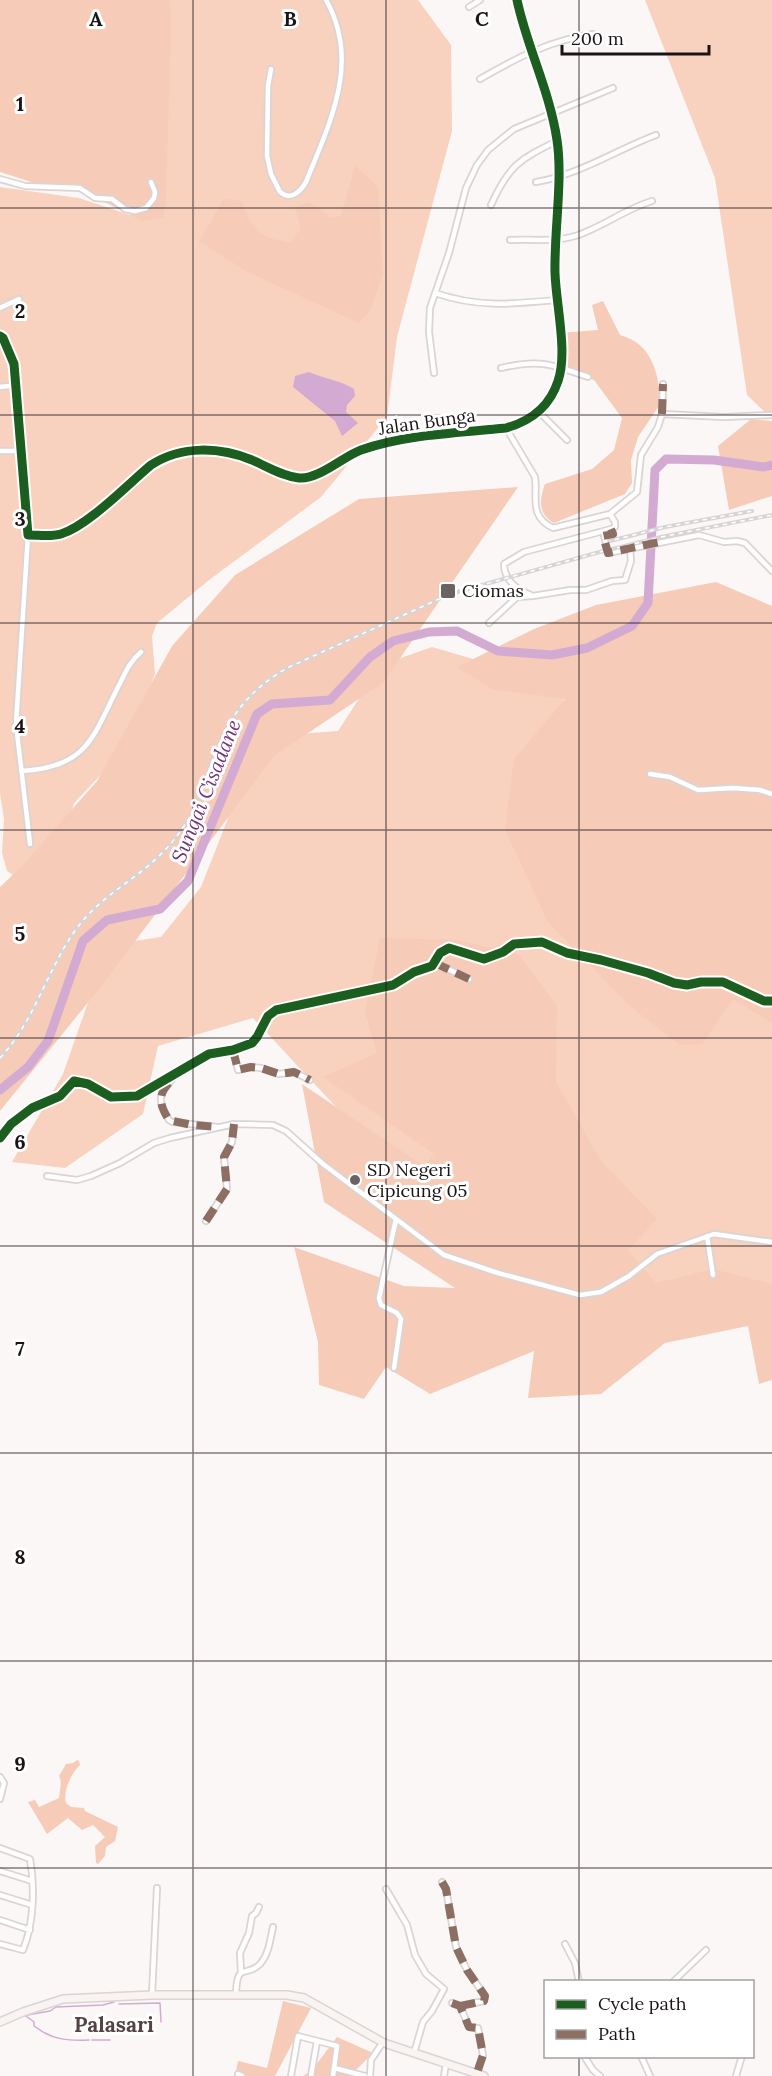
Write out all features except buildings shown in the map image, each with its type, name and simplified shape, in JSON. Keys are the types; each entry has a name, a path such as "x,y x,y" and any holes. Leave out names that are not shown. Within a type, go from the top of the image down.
{"main road":[{"path":"0,2022 23,2012 63,2000 152,1995 287,1995 304,1998 383,2042 481,2075"}],"street":[{"path":"271,69 267,97 268,162 280,192 291,196 299,192 306,182 332,116 339,89 342,64 341,42 334,16 326,0"},
{"path":"469,7 480,0"},
{"name":"Jalan Bunga","path":"28,535 56,535 71,529 151,465 160,459 185,451 218,450 235,454 285,475 302,479 327,470 358,451 375,445 506,428 517,425 539,412 555,390 562,367 555,239 557,141 517,0"},
{"path":"480,79 532,51 563,40 593,34"},
{"path":"435,373 429,323 430,308 449,253 464,195 477,165 488,150 526,123 613,88"},
{"path":"536,182 558,178 656,135"},
{"path":"492,204 500,186 520,161 557,141"},
{"path":"0,178 25,186 76,187 95,198 112,199 125,209 140,211 146,208 154,198 155,192 151,182"},
{"path":"510,240 555,239 579,234 652,201"},
{"path":"435,292 480,304 557,300"},
{"path":"0,308 19,299"},
{"path":"0,336 14,364 17,385 28,535 16,724 30,844"},
{"path":"501,368 532,362 562,367 588,377"},
{"path":"506,428 535,477 534,504 541,519 547,525 553,528 610,514 637,492 641,455 658,427 662,414 663,384"},
{"path":"0,387 17,385"},
{"path":"539,412 567,440"},
{"path":"662,414 724,417 772,415"},
{"path":"0,452 21,451"},
{"path":"533,596 516,587 506,578 504,564 524,552 611,529 615,527 615,522 610,514"},
{"path":"611,529 613,534 604,535 608,553 699,535 724,542 741,542 751,548 772,571"},
{"path":"489,623 517,597 586,590 612,581 626,580 630,571 631,548"},
{"path":"22,771 58,766 80,752 96,731 130,663 141,652"},
{"path":"650,774 670,777 698,790 734,788 760,790 772,794"},
{"path":"0,1138 11,1124 32,1108 60,1096 74,1081 88,1084 111,1097 132,1097 209,1054 248,1045 255,1040 268,1016 276,1010 393,985 414,972 429,968 435,963 440,953 449,948 484,959 503,952 513,944 540,942 567,953 648,973 674,983 687,985 701,982 723,982 764,1001 772,1001"},
{"path":"435,963 469,979"},
{"path":"232,1050 238,1070 251,1067 279,1074 294,1072 310,1080"},
{"path":"176,1074 160,1095 169,1120 182,1124 219,1127"},
{"path":"206,1221 227,1189 224,1156 232,1142 234,1124"},
{"path":"47,1176 77,1180 92,1176 159,1141 234,1124 263,1125 280,1128 323,1164 444,1255 498,1273 580,1295 601,1292 629,1276 657,1254 707,1236 720,1234 772,1242"},
{"path":"394,1368 401,1319 397,1313 381,1305 379,1298 396,1219"},
{"path":"707,1236 713,1275"},
{"path":"0,1777 4,1783 0,1799"},
{"path":"0,1848 30,1859 32,1881 30,1930 22,1951 0,1944"},
{"path":"0,1871 32,1881"},
{"path":"442,1881 446,1889 456,1947 467,1970 485,1996 484,2001 460,2006 452,2003"},
{"path":"152,1995 157,1888"},
{"path":"386,1889 407,1925 416,1955 426,1974 444,1989 432,2012 423,2022 414,2054"},
{"path":"0,1895 32,1905"},
{"path":"241,1972 241,1950 249,1933 252,1916 259,1907"},
{"path":"0,1920 30,1930"},
{"path":"236,1994 237,1977 241,1972 261,1963 270,1944 273,1927"},
{"path":"565,1944 575,1964 579,1980"},
{"path":"675,1980 706,1950"},
{"path":"460,2006 470,2027 478,2028 483,2055 481,2075"},
{"path":"291,2076 298,2036 337,2046 333,2076"},
{"path":"311,2076 317,2041"},
{"path":"334,2068 367,2076 371,2060 383,2042"},
{"path":"585,2058 600,2076"},
{"path":"641,2058 650,2076"},
{"path":"736,2076 741,2058"},
{"path":"444,2076 446,2064"}],"shaded area":[{"path":"0,0 169,0 171,20 166,204 163,218 143,221 70,185 34,183 0,172"},
{"path":"160,0 418,0 451,45 452,131 397,337 387,417 321,497 209,580 157,623 152,636 155,674 130,738 110,765 74,803 66,833 17,878 7,871 2,853 4,819 0,793 0,187 79,198 130,215 143,216"},
{"path":"645,0 772,0 772,419 747,395 715,178"},
{"path":"355,166 378,187 383,274 371,309 359,323 246,271 199,241 224,199 241,201 250,220 263,235 290,243 301,228 295,208 308,202 331,217 341,216"},
{"path":"603,301 620,335 640,345 652,361 661,403 638,437 631,460 632,483 625,494 554,523 545,515 541,506 545,484 592,469 614,450 622,418 594,380 562,367 559,333 598,330 592,305"},
{"path":"309,372 354,389 355,396 347,405 346,412 358,423 342,436 335,421 293,387 295,376"},
{"path":"751,419 772,421 772,496 729,510 718,446"},
{"path":"518,487 383,683 275,755 103,984 0,1111 0,887 22,866 97,781 172,646 235,575 359,499"},
{"path":"716,582 772,606 772,1023 733,999 702,1044 680,1045 630,1006 548,922 505,830 514,759 565,699 492,689 457,667 534,629 596,605"},
{"path":"432,647 562,685 566,722 751,984 772,1006 772,1284 661,1298 449,1154 427,1182 336,1107 253,1018 158,1046 143,1114 65,1168 12,1162 63,1074 108,945 161,937 201,887 243,780 284,735 338,731 381,665"},
{"path":"380,938 457,940 519,955 557,1006 556,1082 602,1162 657,1219 628,1250 656,1283 713,1269 772,1284 772,1380 759,1384 748,1326 665,1343 601,1394 528,1398 534,1351 430,1394 386,1367 364,1399 319,1385 318,1342 294,1247 404,1286 455,1288 324,1202 302,1084 424,1166 434,1154 323,1077 377,1053 365,1012"},
{"path":"77,1760 80,1765 68,1783 66,1803 71,1807 84,1808 85,1811 118,1827 115,1841 106,1847 105,1856 98,1864 96,1863 95,1846 105,1837 93,1825 82,1830 68,1818 47,1834 28,1802 35,1800 39,1807 59,1798 61,1782 59,1776 66,1764"},
{"path":"283,2001 311,2008 275,2076 235,2076 238,2061 267,2068"},
{"path":"337,2037 373,2053 350,2076 303,2076 312,2070"}],"waterway":[{"name":"Sungai Cisadane","path":"0,1090 28,1067 48,1041 83,941 107,920 160,909 188,881 257,714 272,704 330,700 370,657 393,641 429,632 457,631 498,651 552,655 587,648 632,626 648,603 655,470 666,459 714,460 764,467 772,465"},
{"path":"22,2016 50,2011 56,2007 103,2005 114,2002"},
{"path":"119,2004 160,2003 161,2022"},
{"path":"26,2016 34,2022 34,2026 49,2035 68,2040 89,2040"},
{"path":"92,2040 110,2040"}],"railway":[{"path":"606,542 665,527 752,511"},
{"path":"0,1058 23,1027 59,957 80,924 99,904 160,855 183,828 194,811 226,729 237,712 266,682 287,668 450,594 661,537 772,515"}],"marked path":[{"path":"662,414 663,384"},
{"path":"611,529 613,534 603,536 608,553 664,541"},
{"path":"435,963 469,979"},
{"path":"233,1050 238,1070 251,1067 279,1074 294,1072 310,1080"},
{"path":"169,1083 161,1096 169,1120 219,1127"},
{"path":"206,1221 227,1189 224,1157 232,1142 234,1124"},
{"path":"442,1882 446,1889 456,1947 467,1970 485,1996 484,2001 460,2006"},
{"path":"452,2003 460,2006 469,2027 478,2028 483,2055 477,2073"}],"cycle path":[{"path":"0,336 14,364 28,535 57,535 72,529 96,513 151,465 175,454 201,450 227,452 287,475 306,478 322,472 354,453 379,445 433,435 506,428 531,417 550,398 561,370 562,343 555,273 559,155 554,122 517,0"},
{"path":"0,1138 11,1124 32,1108 60,1096 74,1081 88,1084 111,1097 137,1096 209,1054 233,1050 252,1043 268,1016 276,1010 393,985 414,972 432,966 440,953 449,948 484,959 503,952 514,944 542,942 567,953 648,973 674,983 687,985 701,982 723,982 764,1001 772,1001"}],"place":[{"name":"Ciomas","path":"448,591"},
{"name":"SD Negeri Cipicung 05","path":"355,1180"}],"district":[{"name":"Palasari","path":"114,2025"}]}
